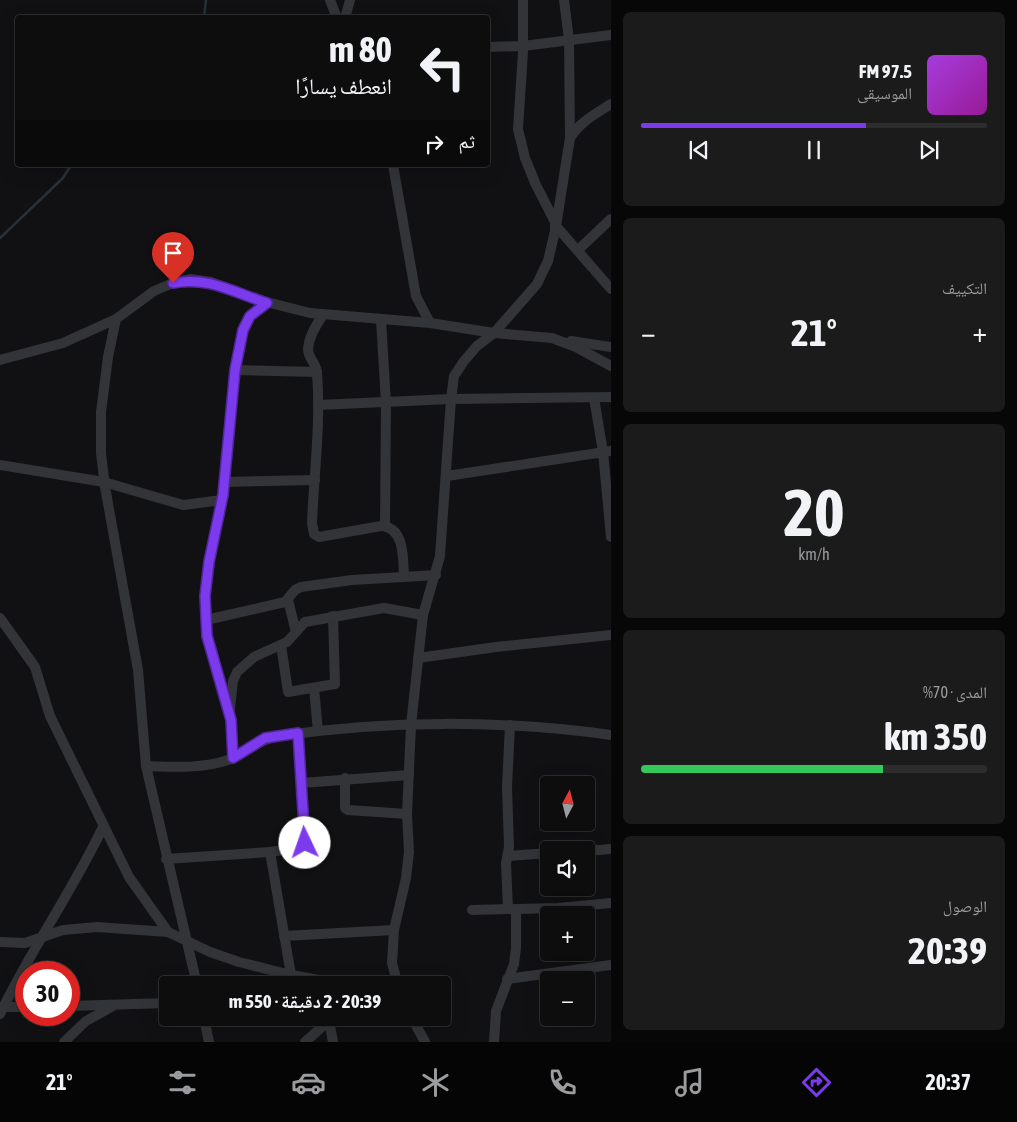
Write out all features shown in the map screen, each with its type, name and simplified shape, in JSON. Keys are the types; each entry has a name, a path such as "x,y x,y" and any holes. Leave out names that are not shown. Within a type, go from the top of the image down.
{"street":[{"path":"330,0 336,15"},
{"path":"346,15 350,0"},
{"path":"523,0 523,46 518,129 536,185 556,226 611,289"},
{"path":"396,976 392,963 394,930 406,878 409,852 408,814 411,725 423,615 436,575 442,547 454,376 477,346 494,333 526,298 544,273 556,226 570,138 569,40 564,0"},
{"path":"490,47 523,46 611,35"},
{"path":"570,138 576,128 585,120 611,104"},
{"path":"393,167 416,296 430,323"},
{"path":"578,250 611,219"},
{"path":"0,360 63,343 116,319 154,291 173,283 190,279 211,282 267,303 323,314 430,323 494,333 552,338 611,347"},
{"path":"229,714 212,658 206,620 205,596 209,562 222,500 235,370 247,321 254,312 267,303"},
{"path":"323,314 312,334 308,348 311,361 317,372 318,405 312,523 314,534 317,537 385,526 394,530 400,540 404,577"},
{"path":"116,319 108,357 101,412 104,482 116,561 138,670 146,766 166,860 195,976"},
{"path":"381,320 386,402 385,526"},
{"path":"552,338 564,342 611,366"},
{"path":"235,370 317,372"},
{"path":"318,405 451,399 611,397"},
{"path":"594,398 607,452 611,537"},
{"path":"447,476 607,452"},
{"path":"0,464 104,482 183,505 222,500"},
{"path":"224,482 315,480"},
{"path":"206,620 280,604 288,600 295,590 301,587 436,575"},
{"path":"288,600 296,632"},
{"path":"233,758 229,714 231,691 237,672 254,657 282,645 305,622 384,608 423,615"},
{"path":"282,645 288,692 337,682 333,616"},
{"path":"0,618 35,667 50,716 129,877 168,932"},
{"path":"418,658 496,647 611,635"},
{"path":"314,688 318,731"},
{"path":"146,766 200,765 233,758 265,738 318,731 411,725 531,725 611,734"},
{"path":"494,1042 496,1011 514,964 516,948 506,863 508,856 506,787 510,725"},
{"path":"166,860 297,849 305,843 298,733"},
{"path":"301,783 345,778 409,776"},
{"path":"345,778 345,808 348,810 408,814"},
{"path":"1,1010 26,963 76,882 103,827"},
{"path":"595,850 611,849"},
{"path":"270,852 291,975"},
{"path":"508,856 540,854"},
{"path":"472,910 512,910 611,902"},
{"path":"0,942 25,943 42,939 63,930 96,927 168,932 187,942 240,962 297,976"},
{"path":"284,936 394,930"},
{"path":"507,979 611,965"},
{"path":"80,1006 159,1003"},
{"path":"64,1042 86,1021 115,1005"},
{"path":"1,1010 15,1008"},
{"path":"206,1026 209,1042"},
{"path":"305,1042 322,1026"},
{"path":"331,1026 333,1042"},
{"path":"416,1026 425,1042"}],"waterway":[{"path":"204,15 206,0"},
{"path":"0,238 63,178 70,167"}],"route":[{"path":"173,283 190,279 211,282 267,303 250,316 243,330 240,344 235,370 223,495 209,562 205,614 212,658 231,720 233,758 265,738 298,733 305,843"}]}
